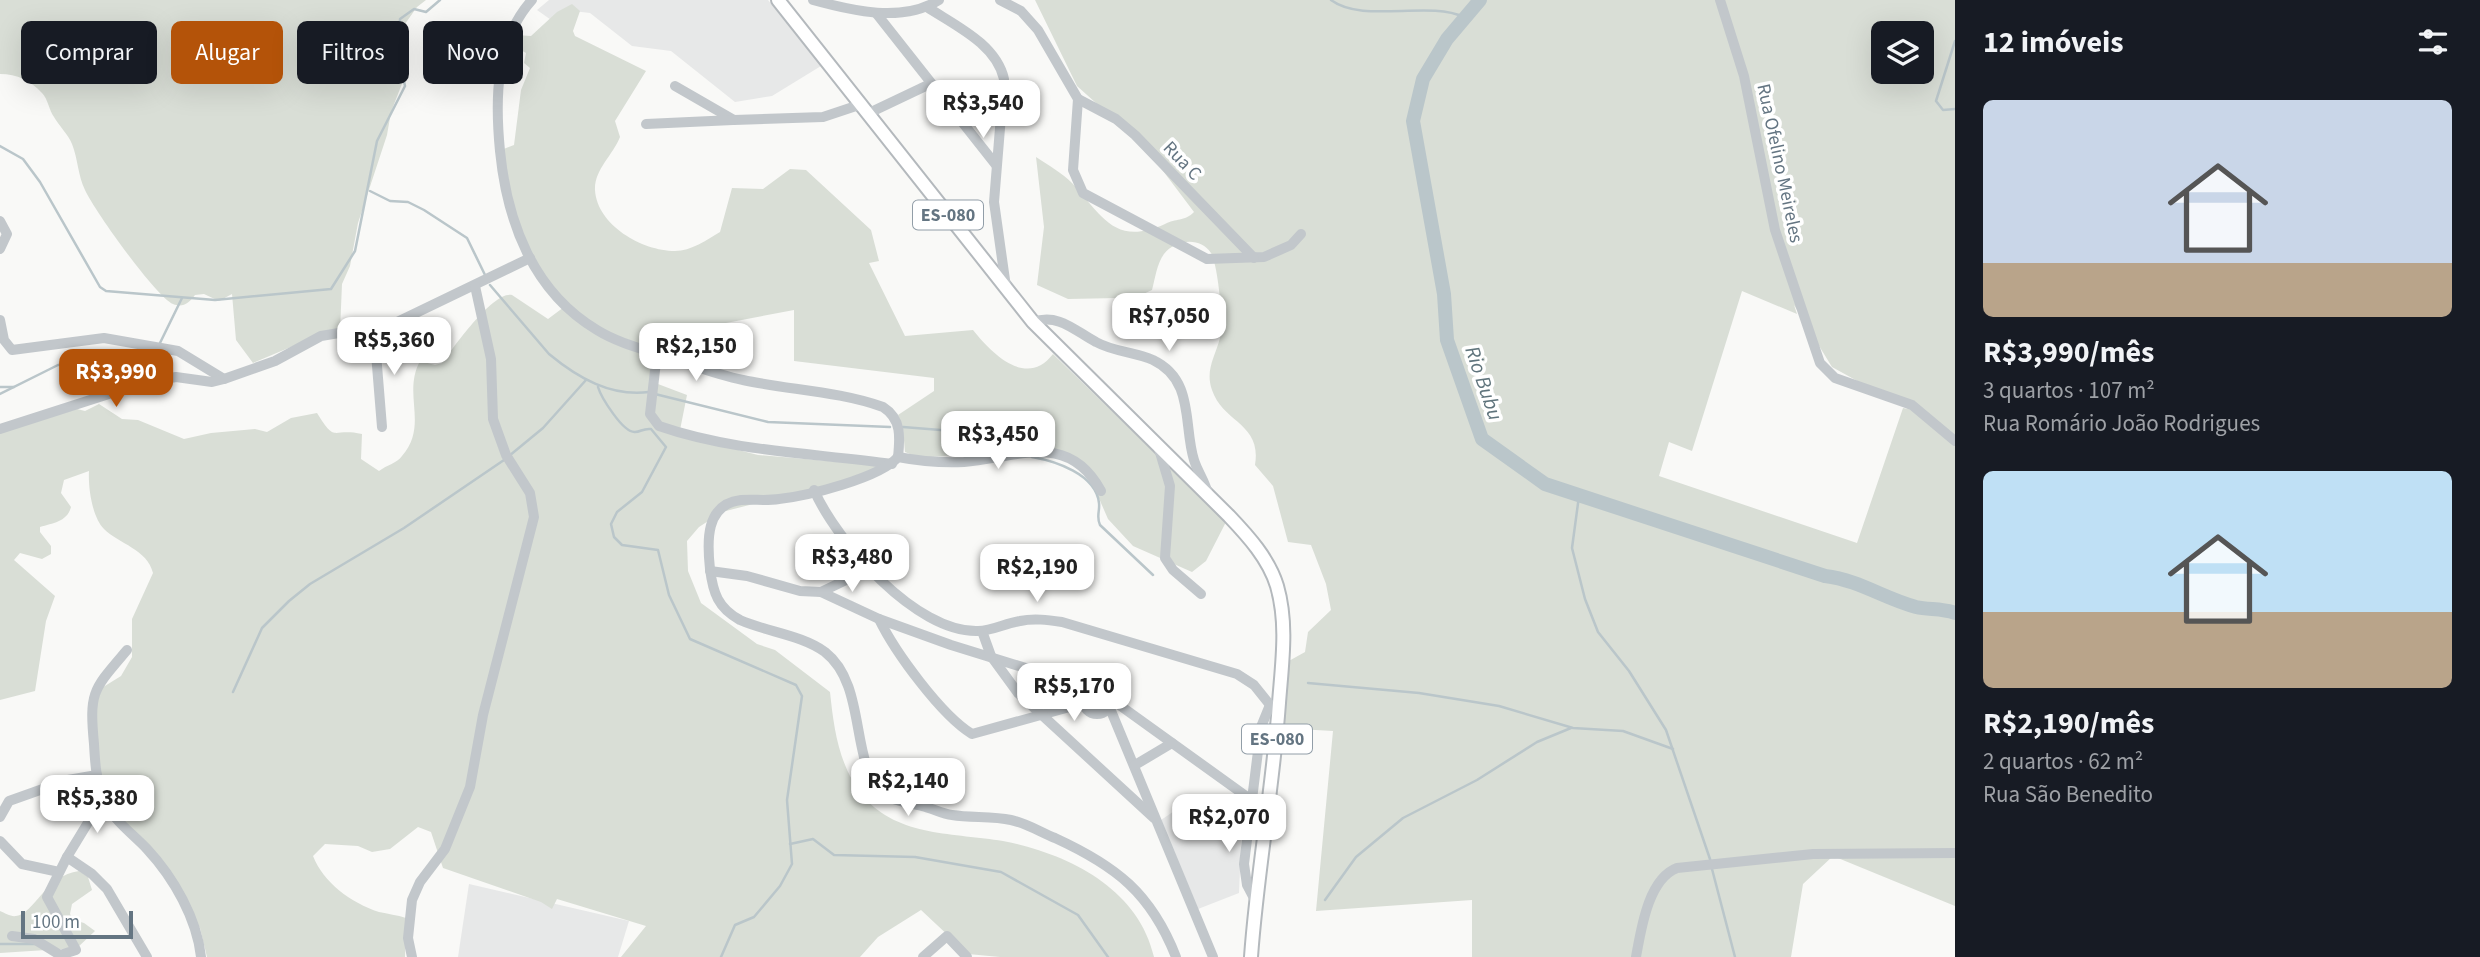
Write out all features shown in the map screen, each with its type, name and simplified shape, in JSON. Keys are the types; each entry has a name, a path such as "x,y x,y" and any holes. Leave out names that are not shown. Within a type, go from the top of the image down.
{"main road":[{"name":"ES-080","path":"778,0 1033,322 1159,449 1209,495 1256,547 1277,587 1284,641 1275,706 1272,797 1256,902 1251,957"}],"street":[{"path":"532,0 506,46 496,93 496,116 506,200 530,258 548,288 571,312 611,338 743,381 883,407 898,425 895,460"},
{"path":"813,0 876,13 927,7 939,0"},
{"path":"1000,0 1021,11 1043,36 1078,99 1073,170 1083,193 1200,257 1212,260 1254,258 1285,249 1301,234"},
{"name":"Rua Ofelino Meireles","path":"1720,0 1744,76 1776,230 1820,363 1835,378 1912,405 1955,441"},
{"path":"927,7 980,43 1001,68 1004,79 994,202 1007,291"},
{"path":"876,13 996,165"},
{"path":"646,124 823,117 866,108 930,83"},
{"path":"675,86 734,120"},
{"name":"Rua C","path":"1078,99 1105,112 1135,135 1254,258"},
{"path":"0,220 7,234 0,249"},
{"path":"0,429 143,383 176,377 212,382 224,379 275,361 321,336 374,329 406,318 530,258"},
{"path":"412,957 408,938 412,900 420,882 446,849 470,787 483,715 534,517 530,493 500,443 493,419 491,359 475,286"},
{"path":"1033,322 1042,319 1067,323 1104,346 1154,361 1166,370 1187,403 1194,461 1209,495"},
{"path":"0,320 4,340 12,350 104,338 178,351 224,379"},
{"path":"374,329 382,427"},
{"path":"657,353 650,414 659,426 790,455 962,462 1038,450 1066,458 1077,465 1087,472 1101,491"},
{"path":"1159,449 1170,486 1165,558 1173,570 1201,593"},
{"path":"895,460 858,480 782,499 739,500 718,512 708,531 710,586 715,596 730,614 753,626 813,645 825,652 838,667 850,690 865,766 881,792 898,800 950,815 1010,820 1086,853 1113,869 1138,891 1157,915 1176,957"},
{"path":"814,491 827,516 871,568 900,599 921,614 954,628 982,631 1027,620 1062,622 1163,655 1237,674 1254,685 1275,706 1261,727 1250,799 1244,864 1247,885 1256,902"},
{"path":"821,592 871,568"},
{"path":"710,571 747,576 800,591 821,592 879,619 1090,688 1106,689 1213,957"},
{"path":"879,619 902,657 957,723 968,732 976,733 1041,717 1084,703"},
{"path":"982,631 991,656 1018,693 1157,821"},
{"path":"127,650 100,681 92,698 97,775 103,798 120,824 159,863 198,931 201,957"},
{"path":"1084,703 1090,688"},
{"path":"1084,703 1091,712 1097,713 1110,703"},
{"path":"1110,703 1250,799"},
{"path":"1135,765 1172,743"},
{"path":"0,817 9,801 68,780 97,775"},
{"path":"12,936 34,939 60,955 78,953 47,897 67,857 103,798"},
{"path":"0,841 22,863 59,872"},
{"path":"1636,957 1657,885 1664,875 1677,868 1813,854 1955,853"},
{"path":"67,857 92,873 107,889 147,957"},
{"path":"923,957 947,936 967,957"}],"shaded area":[{"path":"0,0 426,0 407,21 297,21 297,84 402,84 358,223 350,266 342,284 340,331 317,336 253,363 236,340 232,294 219,301 204,294 195,295 180,305 173,304 153,286 112,233 91,200 83,185 72,144 52,114 44,95 31,84 157,84 157,21 21,21 21,78 0,74"},
{"path":"549,0 768,0 821,66 772,96 735,102 671,51 632,46 590,13 573,11 554,22 537,10"},
{"path":"1035,0 1955,0 1955,906 1833,856 1803,884 1791,957 1472,957 1472,900 1316,911 1333,731 1280,728 1287,662 1305,652 1308,632 1331,610 1326,584 1311,545 1288,542 1273,486 1255,465 1256,451 1253,440 1224,410 1212,390 1210,370 1220,338 1221,321 1220,295 1211,253 1201,244 1194,242 1174,246 1164,254 1160,262 1152,290 1126,302 1118,298 1068,299 1037,285 1044,227 1036,157 1068,179 1111,224 1121,230 1133,232 1183,219 1194,212 1145,147 1077,86","holes":["1742,291 1797,314 1794,305 1832,367 1908,409 1903,408 1857,543 1659,476 1669,442 1692,451"]},
{"path":"572,4 580,11 573,31 575,36 646,71 615,121 620,137 601,169 595,190 604,214 623,234 662,250 687,249 720,232 732,188 763,189 790,169 806,170 871,230 879,261 869,263 905,336 973,330 1000,358 1022,368 1043,364 1053,354 1226,522 1206,561 1192,572 1133,546 1108,519 1091,480 1070,463 1037,448 920,458 905,452 903,429 898,415 934,391 934,378 794,361 794,310 705,327 659,352 650,381 687,395 679,435 758,455 886,466 870,474 722,512 699,527 687,541 688,571 701,603 757,644 775,650 830,692 843,761 864,797 878,810 893,820 911,826 947,834 1003,841 1052,855 1075,865 1116,893 1133,912 1146,933 1154,957 1000,957 968,954 921,910 878,937 860,957 621,957 646,926 557,899 552,909 541,902 443,868 431,832 418,827 390,849 372,852 358,846 325,844 313,856 331,883 348,897 379,912 406,918 405,957 207,957 200,928 160,861 123,824 103,790 92,703 100,689 121,676 132,657 132,619 153,573 139,552 110,534 100,524 92,502 89,471 64,480 61,493 71,507 69,512 59,521 40,527 40,532 51,546 51,554 42,559 20,553 14,560 55,596 46,621 35,691 0,700 0,432 77,409 85,411 99,404 122,419 138,420 184,439 211,433 255,429 267,432 291,418 317,413 332,432 362,434 361,459 379,471 400,458 410,444 415,421 413,385 420,361 435,365 442,363 474,322 504,296 512,295 548,319 568,304 554,292 531,256 515,212 501,150 514,145 521,90 530,68 524,63 526,53 523,51 523,35 531,36 557,12"},
{"path":"1189,801 1200,818 1242,823 1239,893 1198,909 1161,820"},
{"path":"79,871 88,877 92,890 72,904 70,914 74,920 95,931 77,948 0,953 0,911 12,916 23,914 58,879"},
{"path":"469,884 629,921 618,957 458,957"}],"waterway":[{"path":"0,146 23,159 40,182 100,287 106,291 215,300 331,289 355,251 377,141 405,86 399,58 400,19 414,9 426,12 440,0"},
{"name":"Rio Bubu","path":"1331,0 1344,7 1360,10 1449,12 1464,17"},
{"name":"Rio Bubu","path":"1480,0 1447,39 1423,79 1413,121 1444,294 1447,340 1482,439 1545,484 1825,576 1849,581 1905,604 1955,613"},
{"path":"1955,41 1936,101 1943,110 1955,109"},
{"path":"370,191 390,201 408,202 467,238 486,277"},
{"path":"490,285 549,354 572,371 608,389 649,392"},
{"path":"159,345 182,298"},
{"path":"0,394 58,365 136,357 152,350"},
{"path":"509,456 543,428 586,380"},
{"path":"0,387 14,387"},
{"path":"598,387 608,406 625,427 635,432 651,429 666,447 642,492 617,512 611,524 614,537 622,545 658,550 669,595 690,639 796,685 802,696 787,800 792,864 780,886 754,917 735,925 721,957"},
{"path":"655,394 768,422 890,427"},
{"path":"903,427 953,431 979,444"},
{"path":"988,448 1000,452"},
{"path":"1032,457 1063,466 1083,477 1096,493 1100,525 1153,575"},
{"path":"233,692 262,628 289,601 310,584 404,528 504,460"},
{"path":"1579,496 1572,548 1585,599 1598,632 1629,671 1666,730 1711,862"},
{"path":"1308,683 1419,693 1499,706 1573,728 1623,731 1673,749"},
{"path":"1325,900 1356,857 1403,818 1477,780 1537,742 1571,728"},
{"path":"790,844 813,839 834,855 915,857 1001,872 1078,915 1108,957"},
{"path":"1712,869 1735,957"},
{"path":"0,944 37,944"}]}
